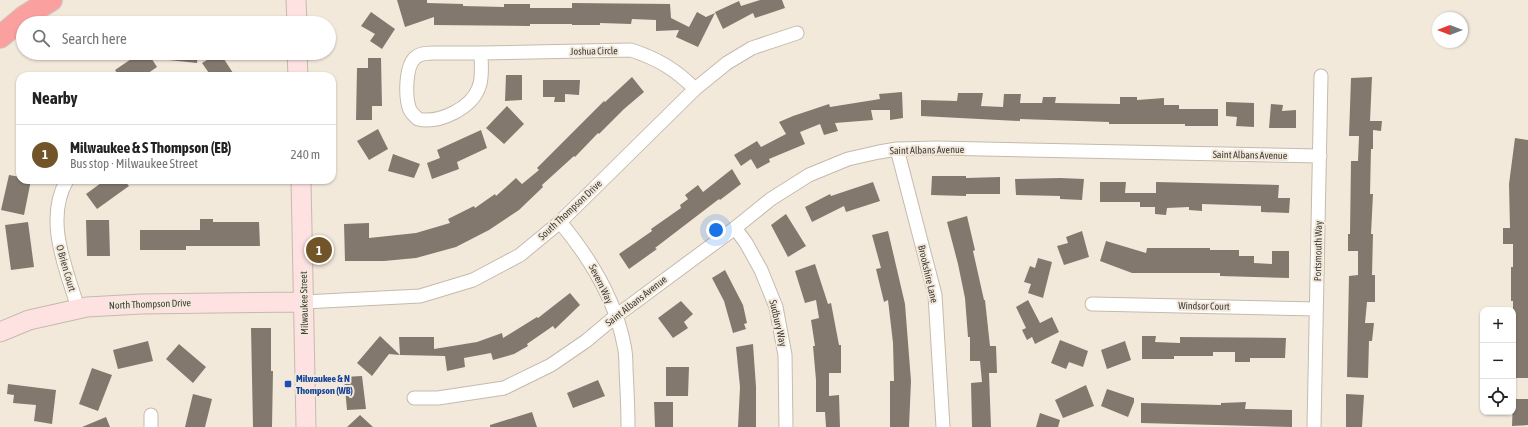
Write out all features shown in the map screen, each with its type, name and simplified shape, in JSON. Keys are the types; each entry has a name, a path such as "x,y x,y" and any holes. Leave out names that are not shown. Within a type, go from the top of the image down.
{"highway":[{"path":"26,16 51,0"},
{"path":"0,37 16,24"}],"street":[{"path":"296,0 297,16"},
{"name":"South Thompson Drive","path":"304,302 420,296 473,280 520,255 560,222 695,88 727,63 752,48 797,34"},
{"name":"Joshua Circle","path":"481,53 481,77 479,88 475,96 469,102 448,115 433,120 418,119 413,114 408,101 407,84 409,70 416,57 427,54 631,50 651,57 680,74 695,88"},
{"path":"297,60 298,72"},
{"name":"Portsmouth Way","path":"1314,427 1321,76"},
{"name":"Saint Albans Avenue","path":"414,398 438,398 504,388 551,365 586,341 616,316 735,228 771,199 810,174 848,159 897,149 1320,156"},
{"name":"Brookshire Lane","path":"897,149 935,295 943,427"},
{"name":"O Brien Court","path":"65,184 59,206 58,239 78,308"},
{"name":"Milwaukee Street","path":"301,184 306,427"},
{"name":"Severn Way","path":"560,222 580,246 600,278 616,316 625,345 628,427"},
{"name":"Sudbury Way","path":"735,228 746,243 761,270 776,308 785,355 786,427"},
{"name":"North Thompson Drive","path":"0,332 30,320 78,308 141,304 304,302"},
{"name":"Windsor Court","path":"1092,304 1316,309"}],"building":[{"path":"397,0 427,0 427,3 463,4 463,6 504,7 504,4 530,4 530,8 572,8 572,3 670,4 671,18 689,27 697,12 706,17 715,13 698,47 676,37 679,30 656,31 656,20 632,19 631,24 600,23 600,25 434,25 434,17 405,27"},
{"path":"760,0 782,0 785,8 755,18 753,13 723,29 715,12 739,1 741,6"},
{"path":"371,12 395,29 382,49 370,41 375,34 361,26"},
{"path":"368,58 381,58 382,106 372,106 372,120 356,120 357,68 368,68"},
{"path":"130,60 152,60 157,67 150,72 116,72 115,70"},
{"path":"168,60 197,60 197,63"},
{"path":"207,60 225,60 232,72 208,72 202,63"},
{"path":"506,75 522,75 522,100 505,101"},
{"path":"632,77 644,92 624,109 599,134 598,133 575,157 574,156 542,185 543,187 519,210 489,230 456,247 416,258 384,261 345,261 344,224 369,223 369,238 416,233 450,223 448,219 474,206 475,208 495,194 496,196 516,178 522,184 539,170 537,168 604,101 605,102"},
{"path":"1372,77 1370,121 1382,121 1381,131 1373,130 1373,149 1371,149 1370,194 1373,194 1371,234 1373,234 1372,275 1375,275 1375,302 1367,302 1365,323 1374,323 1372,341 1369,341 1368,378 1347,377 1349,276 1358,275 1358,251 1348,251 1348,234 1350,234 1351,161 1358,161 1359,136 1349,136 1351,78"},
{"path":"543,80 580,80 579,95 565,94 565,102 554,102 555,97 543,97"},
{"path":"902,92 903,118 890,120 890,110 871,110 873,120 835,123 838,131 824,135 820,124 800,132 805,144 769,159 770,162 757,169 751,159 741,166 734,155 757,141 761,147 786,134 779,122 793,116 829,104 830,107 880,99 879,94"},
{"path":"958,93 983,93 981,106 1003,107 1004,94 1021,94 1020,103 1042,103 1043,97 1056,97 1055,103 1120,104 1120,97 1137,97 1137,100 1164,98 1164,105 1179,105 1179,109 1218,109 1218,126 1185,126 1185,124 1109,124 1109,122 1020,119 1020,121 921,116 921,100 957,101"},
{"path":"1226,102 1254,103 1254,127 1236,126 1237,117 1226,116"},
{"path":"1271,104 1283,105 1282,111 1296,110 1296,128 1269,128"},
{"path":"507,106 524,124 504,144 486,128"},
{"path":"378,129 388,149 369,160 357,141"},
{"path":"481,130 487,148 457,162 459,169 432,179 427,163 440,158 437,150"},
{"path":"1515,138 1528,140 1528,378 1516,378 1516,307 1513,307 1513,301 1511,301 1513,244 1503,244 1503,228 1510,228 1509,184"},
{"path":"393,154 420,164 414,178 388,171"},
{"path":"732,169 741,184 720,200 719,199 655,248 657,249 629,269 619,254 681,208 680,205 688,199 685,195 698,185 703,192"},
{"path":"9,175 16,176 16,184 30,184 24,215 1,210"},
{"path":"932,176 966,176 966,178 1000,177 1000,194 966,194 966,196 931,195"},
{"path":"1015,179 1084,179 1082,200 1060,199 1060,196 1016,195"},
{"path":"873,182 880,201 846,212 844,206 812,222 805,207 830,194 831,196"},
{"path":"1100,182 1126,182 1125,193 1156,193 1156,182 1279,185 1278,198 1290,198 1289,213 1261,212 1261,206 1202,204 1202,211 1189,210 1189,207 1167,208 1166,215 1155,214 1155,207 1140,207 1140,202 1100,202"},
{"path":"100,184 127,184 129,186 97,209 86,194"},
{"path":"786,214 806,246 788,257 771,225"},
{"path":"967,216 975,250 973,251 985,300 990,346 996,346 997,373 989,373 991,427 972,427 971,383 982,382 980,361 970,361 970,337 968,337 965,298 947,222"},
{"path":"200,219 213,219 213,222 259,222 260,246 186,246 186,250 140,250 140,230 200,230"},
{"path":"86,220 109,220 110,256 87,256"},
{"path":"28,222 34,267 11,270 5,225"},
{"path":"888,231 905,304 911,381 909,427 890,427 890,381 894,381 893,343 888,300 884,302 876,269 881,268 872,235"},
{"path":"1082,231 1089,257 1064,265 1057,246 1068,243 1066,237"},
{"path":"1106,241 1146,253 1147,248 1210,248 1210,250 1239,250 1239,256 1254,256 1254,263 1272,264 1272,251 1289,251 1289,278 1220,276 1220,273 1132,273 1100,261"},
{"path":"1038,258 1052,262 1043,298 1028,293 1031,284 1024,282 1030,266 1035,268"},
{"path":"815,264 828,304 831,303 839,345 841,345 841,373 829,373 829,396 839,395 840,427 826,427 825,412 816,412 816,380 813,346 815,346 811,320 819,318 816,300 805,303 795,271"},
{"path":"725,270 743,305 747,323 744,324 746,329 733,333 724,301 712,278"},
{"path":"570,293 580,305 555,329 553,326 527,344 528,346 514,354 493,360 491,353 464,358 465,367 447,371 445,356 400,355 399,337 434,337 434,349 477,342 502,333 503,338 537,317 538,318"},
{"path":"1028,300 1040,323 1052,317 1059,332 1035,344 1032,337 1027,340 1022,330 1026,328 1016,307"},
{"path":"681,301 693,314 684,322 688,328 673,338 658,318"},
{"path":"251,328 271,328 271,371 273,371 272,427 253,427"},
{"path":"380,336 400,355 389,354 372,376 357,363"},
{"path":"1142,336 1156,336 1155,342 1180,343 1180,337 1286,338 1285,358 1250,358 1250,362 1235,362 1235,352 1213,352 1213,356 1174,356 1174,359 1142,359"},
{"path":"1060,340 1088,351 1083,367 1069,362 1066,369 1051,363"},
{"path":"148,341 153,361 118,369 113,350"},
{"path":"1125,341 1131,360 1107,369 1101,350"},
{"path":"179,344 206,367 193,383 166,359"},
{"path":"753,344 756,387 756,427 738,427 740,387 736,347"},
{"path":"666,367 689,367 688,396 666,396"},
{"path":"92,368 112,375 98,411 79,404"},
{"path":"362,376 366,409 347,410 344,377"},
{"path":"598,380 605,396 573,408 567,393"},
{"path":"8,384 56,390 52,424 34,421 36,405 13,403 14,395 7,394"},
{"path":"1086,385 1094,406 1063,418 1055,400"},
{"path":"1107,389 1134,398 1134,402 1128,417 1101,406"},
{"path":"193,394 212,399 205,427 185,427"},
{"path":"1346,394 1364,395 1362,427 1346,427"},
{"path":"1516,399 1528,399 1528,425 1512,426 1512,415 1516,415"},
{"path":"654,402 673,402 673,427 655,427"},
{"path":"1246,402 1245,409 1292,410 1292,427 1141,423 1141,403 1221,405 1221,403"},
{"path":"532,412 537,427 490,427 490,425"},
{"path":"1040,413 1060,420 1058,427 1036,427"},
{"path":"360,415 373,427 347,427"},
{"path":"106,417 110,427 82,427"}],"place":[{"name":"Milwaukee & S Thompson (EB)","path":"319,250"},
{"name":"Milwaukee & N Thompson (WB)","path":"288,384"}]}
